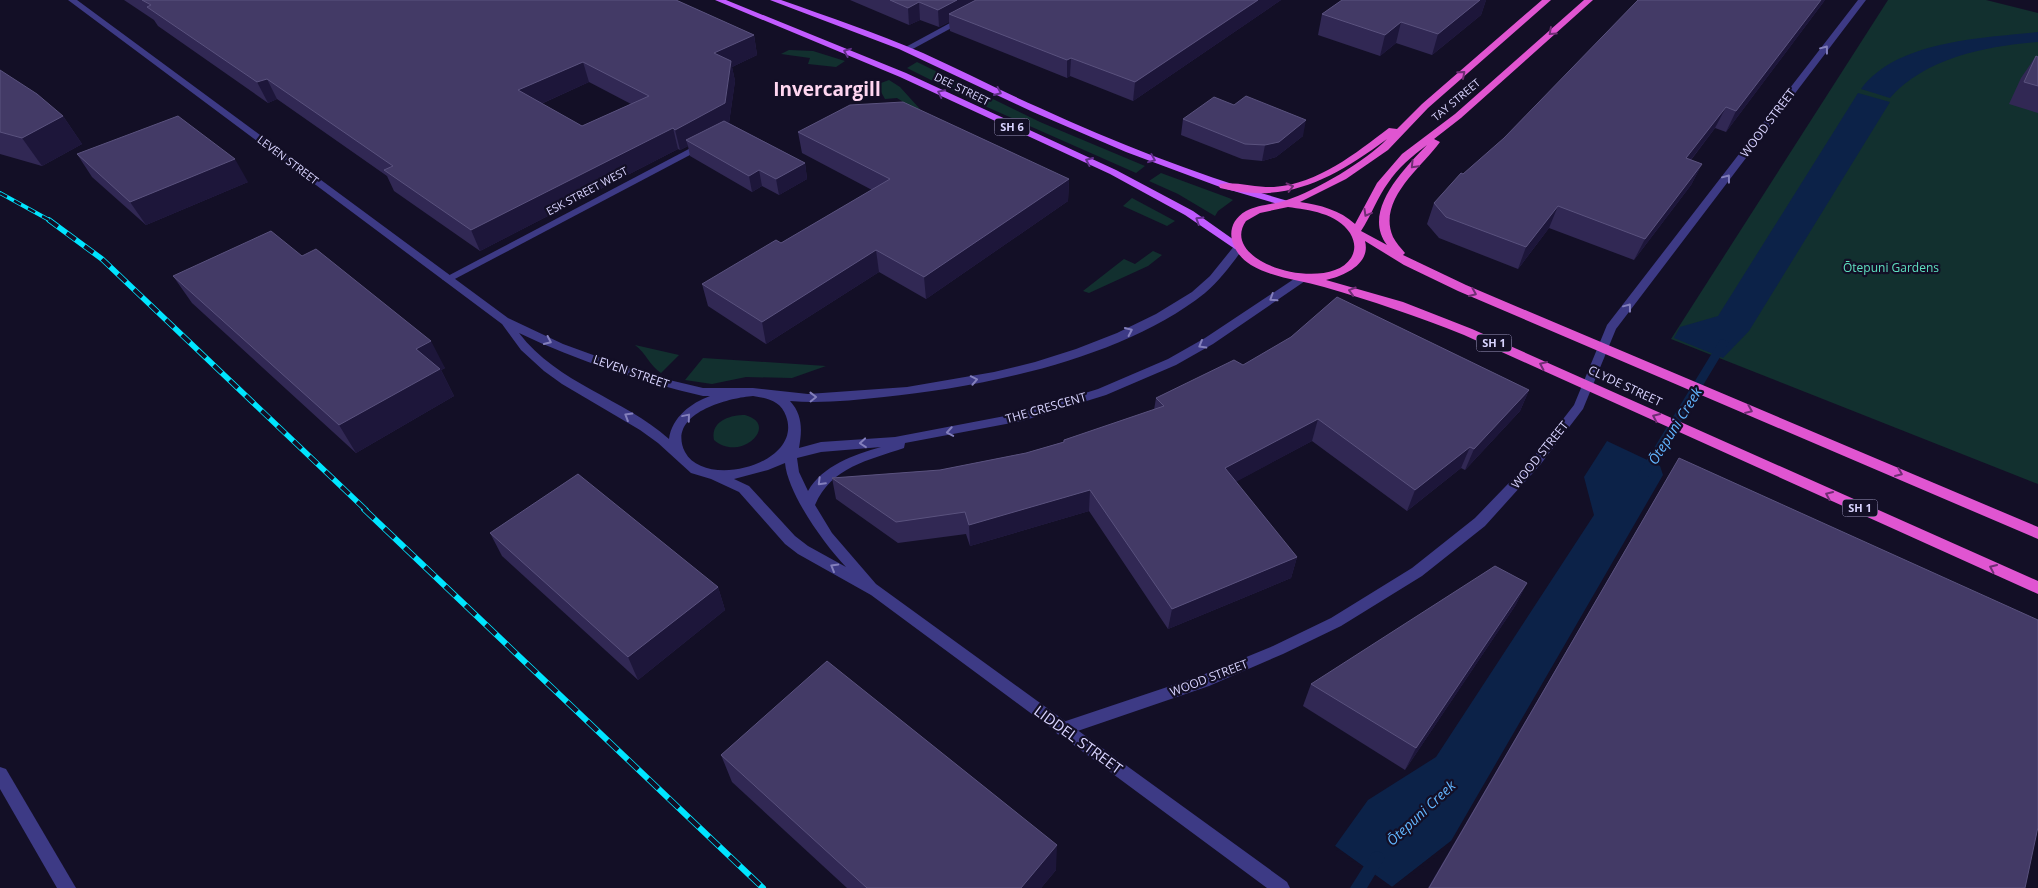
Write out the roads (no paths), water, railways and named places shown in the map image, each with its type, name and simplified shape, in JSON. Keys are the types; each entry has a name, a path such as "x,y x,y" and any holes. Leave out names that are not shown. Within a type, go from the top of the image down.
{"highway":[{"name":"TAY STREET","path":"1288,204 1342,177 1384,148 1425,106 1547,0"},
{"name":"TAY STREET","path":"1355,232 1367,214 1382,183 1406,156 1458,116 1589,0"},
{"path":"1224,186 1253,190 1277,190 1307,182 1354,158 1425,106"},
{"path":"1429,272 1408,261 1388,241 1384,232 1383,218 1397,187 1408,171 1458,116"},
{"path":"1239,247 1236,236 1238,226 1244,217 1256,210 1288,204 1311,207 1333,214 1350,225 1355,232"},
{"name":"SH 1","path":"1239,247 1258,265 1272,271 1304,278 1324,276 1340,272 1352,264 1360,254 1360,243 1355,232"},
{"name":"CLYDE STREET","path":"1355,232 1370,238 1408,263 2038,533"},
{"name":"CLYDE STREET","path":"1304,278 1350,290 1435,318 2038,588"}],"main road":[{"name":"DEE STREET","path":"719,0 903,75 1113,172 1189,213 1239,247"},
{"name":"DEE STREET","path":"774,0 844,24 906,49 1064,123 1160,163 1224,186 1288,204"}],"street":[{"name":"LEVEN STREET","path":"72,0 504,321 559,346 645,378 702,392 764,394"},
{"name":"WOOD STREET","path":"1063,729 1204,681 1278,650 1336,622 1417,572 1480,522 1536,462 1579,406 1612,328 1862,0"},
{"path":"906,49 974,14"},
{"name":"ESK STREET WEST","path":"447,278 713,139"},
{"path":"764,394 794,398 886,393 959,383 1044,364 1111,339 1182,304 1210,283 1239,247"},
{"name":"THE CRESCENT","path":"763,467 790,455 821,447 929,436 1022,417 1062,406 1134,380 1172,362 1209,341 1304,278"},
{"name":"LEVEN STREET","path":"504,321 532,355 587,393 667,442 688,465 715,475"},
{"path":"680,456 676,445 677,433 683,421 692,410 706,401 736,392"},
{"path":"715,475 748,473 763,467 788,448 794,438 796,426 793,415 787,406 777,398 764,394"},
{"name":"LIDDEL STREET","path":"796,426 790,455 792,469 823,530 876,591"},
{"path":"809,504 816,487 839,468 854,461 929,436"},
{"name":"LIDDEL STREET","path":"715,475 744,489 790,540 803,550 876,591 1281,888"},
{"path":"0,774 67,888"}],"water":[{"path":"2038,32 2038,42 1978,51 1958,56 1939,64 1904,84 1890,98 1861,89 1877,73 1896,60 1918,51 1942,44 1967,40"},
{"path":"1858,93 1890,102 1749,331 1723,358 1674,338 1680,327 1718,316"},
{"path":"1607,441 1660,466 1663,475 1451,841 1392,887 1335,846 1368,800 1436,757 1594,515 1584,477"}],"waterway":[{"name":"Ōtepuni Creek","path":"1644,474 1724,342"},
{"name":"Ōtepuni Creek","path":"1358,888 1377,858"}],"railway":[{"path":"0,193 51,221"},
{"path":"49,220 102,259 366,510"},
{"path":"364,509 763,888"}],"district":[{"name":"Invercargill","path":"827,89"}],"park label":[{"name":"Ōtepuni Gardens","path":"1891,268"}]}
